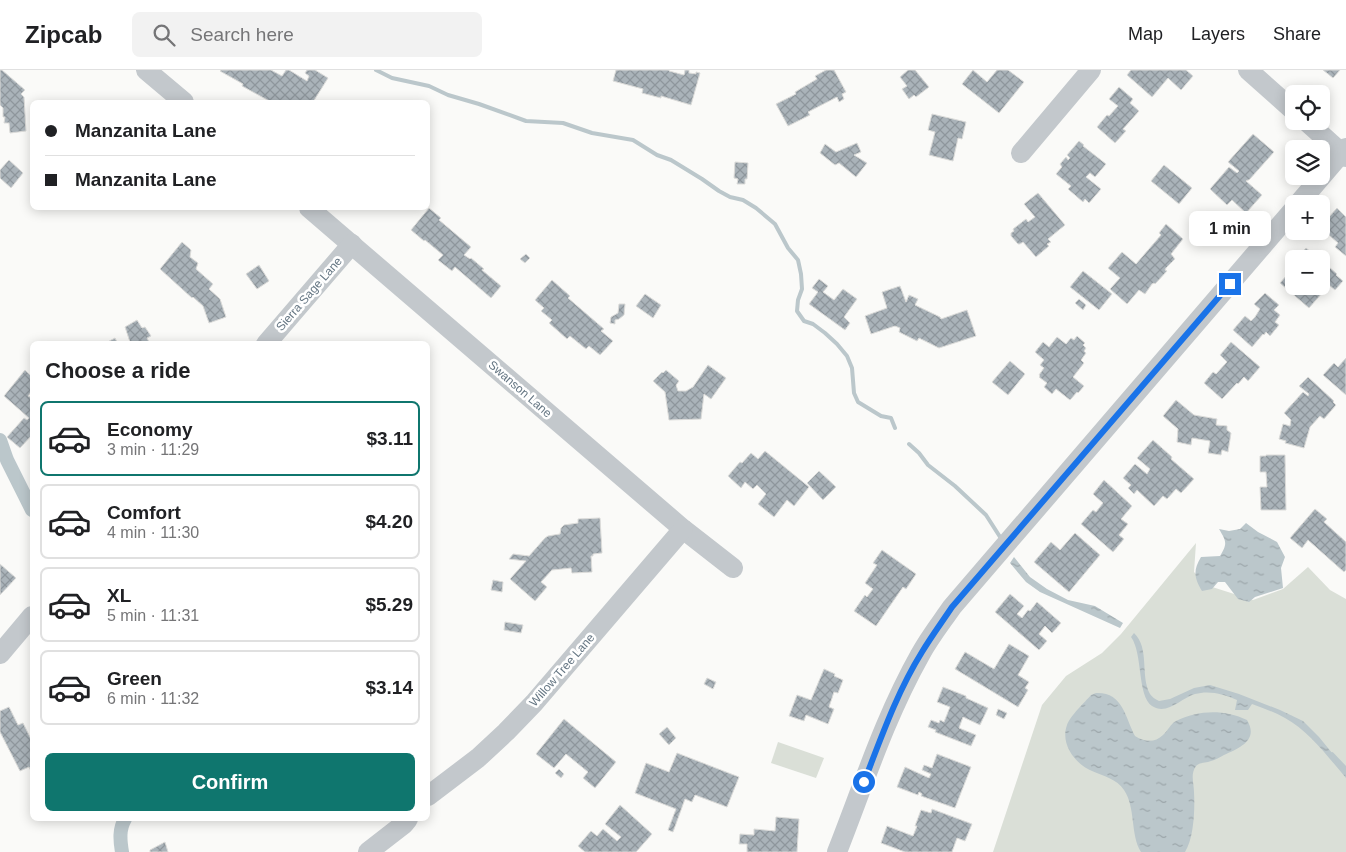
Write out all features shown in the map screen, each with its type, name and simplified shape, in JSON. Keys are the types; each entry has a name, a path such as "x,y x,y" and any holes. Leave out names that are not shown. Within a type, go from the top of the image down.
{"street":[{"path":"146,70 182,100"},
{"path":"1021,153 1091,70"},
{"path":"1248,70 1285,102"},
{"path":"1306,195 1345,153 1317,130"},
{"name":"Swanson Lane","path":"311,210 684,529 733,568"},
{"path":"838,852 884,729 900,693 916,661 952,607 1285,219"},
{"name":"Sierra Sage Lane","path":"269,341 352,244"},
{"name":"Willow Tree Lane","path":"430,794 478,758 534,703 684,529"},
{"path":"0,654 30,618"},
{"path":"368,852 406,821"}],"shaded area":[{"path":"1196,543 1194,572 1206,585 1253,600 1283,589 1308,567 1330,590 1346,599 1346,852 993,852 1042,705 1066,676 1102,653 1121,634"},
{"path":"778,742 824,758 816,778 771,763"}],"water":[{"path":"1246,523 1277,542 1285,557 1281,568 1283,588 1255,597 1249,602 1238,599 1225,582 1218,582 1212,589 1202,591 1196,578 1197,566 1201,557 1220,556 1225,542 1219,529 1229,531 1240,529"},
{"path":"1014,557 1030,577 1047,589 1068,600 1095,606 1123,623 1120,628 1040,592 1026,582 1010,563"},
{"path":"1134,633 1142,646 1147,687 1155,699 1159,701 1170,699 1194,688 1210,685 1280,710 1303,721 1319,737 1346,770 1346,778 1318,745 1294,723 1252,704 1248,710 1235,710 1237,700 1222,694 1206,692 1190,696 1169,708 1158,709 1152,706 1147,701 1144,693 1135,644 1131,637"},
{"path":"1096,693 1105,694 1118,701 1135,736 1142,740 1160,738 1174,722 1184,717 1202,713 1229,714 1247,720 1251,733 1246,742 1216,759 1199,764 1194,769 1193,823 1185,852 1141,852 1135,837 1128,797 1124,790 1114,780 1080,764 1070,752 1065,732 1067,725 1078,709 1091,695"}],"building":[{"path":"0,70 25,90 21,94 24,97 26,131 10,133 9,123 4,123 3,108 0,105"},
{"path":"271,70 282,76 286,70 289,70 307,81 309,76 305,73 307,70 315,70 328,78 314,100 267,100 220,71"},
{"path":"616,70 669,70 684,75 685,70 689,70 689,73 700,73 691,105 661,96 661,98 642,93 643,89 613,81"},
{"path":"826,70 834,70 846,92 842,94 844,99 839,102 837,97 808,112 810,115 788,126 776,104 796,94 795,92 817,79 815,76"},
{"path":"908,70 915,70 929,87 916,97 914,95 909,99 902,89 907,86 900,77"},
{"path":"973,70 987,82 997,70 1008,70 1024,82 999,113 962,84"},
{"path":"1131,70 1186,70 1193,76 1181,90 1168,78 1152,97 1127,75"},
{"path":"1323,70 1340,70 1333,78"},
{"path":"1119,87 1133,99 1130,103 1139,111 1123,129 1126,131 1115,143 1097,127 1118,106 1109,99"},
{"path":"932,114 966,122 962,139 958,138 953,161 929,155 935,132 928,130"},
{"path":"1253,134 1274,152 1246,181 1262,195 1246,213 1232,200 1227,205 1210,189 1229,167 1237,173 1239,171 1228,162"},
{"path":"1079,141 1106,164 1095,177 1090,173 1086,177 1101,189 1089,203 1085,199 1083,202 1068,189 1071,186 1056,174 1062,167 1060,164 1066,157 1068,160 1070,158 1067,155"},
{"path":"857,143 861,152 854,155 867,163 856,177 839,163 835,165 820,153 825,144 836,152"},
{"path":"9,160 23,173 11,188 0,178 0,170"},
{"path":"735,162 748,163 745,184 737,184 738,179 734,178"},
{"path":"1164,165 1192,188 1179,204 1151,181"},
{"path":"1038,193 1065,225 1048,239 1051,242 1047,244 1049,246 1036,257 1023,242 1018,244 1011,236 1011,233 1014,231 1013,229 1026,219 1028,222 1035,217 1024,204"},
{"path":"1337,208 1346,217 1346,256 1335,247 1338,243 1330,236 1330,216"},
{"path":"430,209 441,218 439,220 471,247 464,255 471,258 501,286 491,298 455,267 452,271 438,260 443,255 411,230"},
{"path":"1166,224 1183,239 1171,254 1175,259 1166,268 1165,270 1167,271 1155,284 1152,284 1145,294 1139,290 1127,304 1110,289 1120,278 1108,268 1122,252 1136,264 1161,235 1159,233"},
{"path":"182,242 191,250 190,257 198,263 196,269 213,284 209,289 220,299 226,317 209,323 203,306 160,269"},
{"path":"526,254 530,258 525,263 520,259"},
{"path":"259,265 269,281 257,289 246,274"},
{"path":"1330,268 1343,281 1335,290 1330,286"},
{"path":"1083,271 1112,294 1099,310 1070,287"},
{"path":"1285,277 1285,287 1280,283"},
{"path":"819,279 828,286 823,292 834,300 843,289 857,299 844,317 850,323 845,330 809,304 818,292 812,288"},
{"path":"552,280 570,296 568,298 604,329 601,331 613,341 600,355 589,346 586,349 570,336 567,339 549,323 552,320 541,311 544,308 535,300"},
{"path":"900,286 906,302 909,295 918,299 915,305 941,319 967,310 976,336 939,348 919,338 917,341 899,332 900,328 895,326 871,334 865,316 887,308 882,292"},
{"path":"1265,293 1279,305 1274,310 1280,315 1275,322 1279,325 1270,336 1266,332 1263,334 1252,347 1233,330 1245,316 1251,321 1255,317 1260,309 1254,304"},
{"path":"645,294 661,305 653,318 636,306"},
{"path":"1294,295 1320,295 1309,308"},
{"path":"1079,299 1086,305 1083,310 1075,303"},
{"path":"619,304 625,304 624,315 615,320 615,324 610,323 611,317 618,313"},
{"path":"137,320 142,328 145,327 151,336 147,338 148,341 130,341 125,327"},
{"path":"1077,336 1085,343 1083,345 1086,348 1084,351 1086,353 1081,360 1084,363 1073,377 1084,386 1070,400 1056,389 1052,394 1044,387 1047,383 1039,375 1044,368 1040,365 1044,360 1035,352 1043,342 1049,347 1057,337 1066,344 1071,338 1074,340"},
{"path":"1231,342 1260,367 1248,381 1244,377 1222,399 1204,383 1213,372 1216,374 1227,362 1220,355"},
{"path":"1346,358 1346,395 1323,375 1334,363 1338,367"},
{"path":"1010,361 1025,374 1008,395 992,382"},
{"path":"708,365 726,378 711,399 704,394 701,419 669,420 665,392 653,381 666,370 679,381 676,385 678,391 686,391 693,387"},
{"path":"25,370 30,375 30,394 28,396 30,397 30,437 20,448 7,437 24,418 27,420 29,418 4,396"},
{"path":"1308,377 1336,405 1324,419 1320,416 1310,427 1304,448 1285,443 1286,441 1279,439 1283,424 1290,426 1291,420 1284,413 1303,392 1308,396 1309,394 1299,386"},
{"path":"1176,400 1194,415 1217,419 1216,425 1227,426 1227,430 1231,433 1228,452 1222,450 1221,455 1208,453 1210,441 1192,438 1191,445 1177,442 1178,429 1163,416"},
{"path":"1153,440 1194,479 1181,493 1176,489 1167,499 1163,496 1154,506 1137,490 1134,494 1128,488 1131,485 1123,478 1135,464 1147,474 1150,469 1137,458"},
{"path":"765,451 809,487 794,506 787,500 774,517 758,504 766,494 757,485 753,489 745,482 741,488 728,476 751,453 758,459"},
{"path":"1285,455 1286,510 1261,510 1260,487 1267,487 1266,472 1260,472 1260,456"},
{"path":"819,471 836,487 823,500 807,483"},
{"path":"1104,480 1132,506 1121,519 1128,524 1119,535 1124,539 1113,552 1081,524 1093,510 1096,512 1103,503 1093,494"},
{"path":"1315,509 1327,519 1324,522 1346,542 1346,570 1344,572 1308,540 1302,548 1290,538"},
{"path":"600,518 602,553 591,556 592,572 572,573 571,568 552,570 541,582 547,587 535,601 510,579 526,561 509,559 513,554 529,556 545,538 560,534 561,528 564,525 578,523 578,519"},
{"path":"1075,533 1100,555 1069,592 1034,562 1051,542 1060,550"},
{"path":"882,550 916,574 906,589 903,587 876,626 854,611 865,595 867,597 873,589 865,583 877,565 873,563"},
{"path":"0,564 16,578 0,595"},
{"path":"493,580 503,582 502,592 491,590"},
{"path":"1010,594 1024,606 1017,614 1022,618 1037,602 1061,623 1052,633 1045,626 1039,634 1047,641 1039,650 995,612"},
{"path":"505,622 523,625 521,633 504,630"},
{"path":"1009,644 1029,656 1018,675 1029,682 1025,688 1028,690 1018,707 955,669 965,652 994,669"},
{"path":"824,669 843,680 838,693 834,692 829,707 834,709 828,724 806,715 804,721 789,716 797,695 811,700"},
{"path":"707,678 716,682 713,689 704,684"},
{"path":"943,687 966,696 966,698 988,708 980,725 963,717 959,728 976,735 971,746 935,732 936,730 928,727 931,720 939,723 940,720 944,722 950,707 937,702"},
{"path":"9,707 18,725 23,723 30,737 30,769 29,767 20,771 0,732 0,711"},
{"path":"998,709 1007,713 1004,719 996,715"},
{"path":"564,719 616,762 595,788 583,778 588,772 566,754 554,768 536,754"},
{"path":"667,727 676,738 669,745 659,734"},
{"path":"677,753 739,777 727,807 695,795 692,802 685,799 673,832 668,830 676,809 635,793 646,763 669,772"},
{"path":"937,754 971,767 955,808 921,796 922,794 919,792 918,795 897,787 905,767 929,778 931,774 922,770 924,765 932,768"},
{"path":"559,769 564,774 561,778 555,773"},
{"path":"620,805 652,834 636,852 585,852 578,846 591,831 597,836 603,829 617,841 621,837 605,824"},
{"path":"932,809 972,824 965,841 957,838 952,852 905,852 881,843 887,826 913,836 921,810 931,813"},
{"path":"776,817 799,819 797,852 747,852 747,844 739,844 740,834 754,835 754,829 775,831"},
{"path":"165,842 168,852 150,852 150,850"}],"waterway":[{"path":"376,70 392,78 429,86 448,95 526,121 563,123 592,133 633,140 657,155 671,160 719,191 730,197 743,200 756,208 775,224 788,248 798,260 802,289 797,311 804,321 813,324 825,333 847,356 852,368 854,393 858,402 881,416 891,418 895,428"},
{"path":"0,440 7,460 30,506"},
{"path":"909,444 928,465 955,486 986,515 1002,540"},
{"path":"1332,754 1346,769"},
{"path":"122,852 120,835 124,821"}],"route":[{"path":"864,782 884,729 908,677 921,653 952,607 1230,284"}]}
